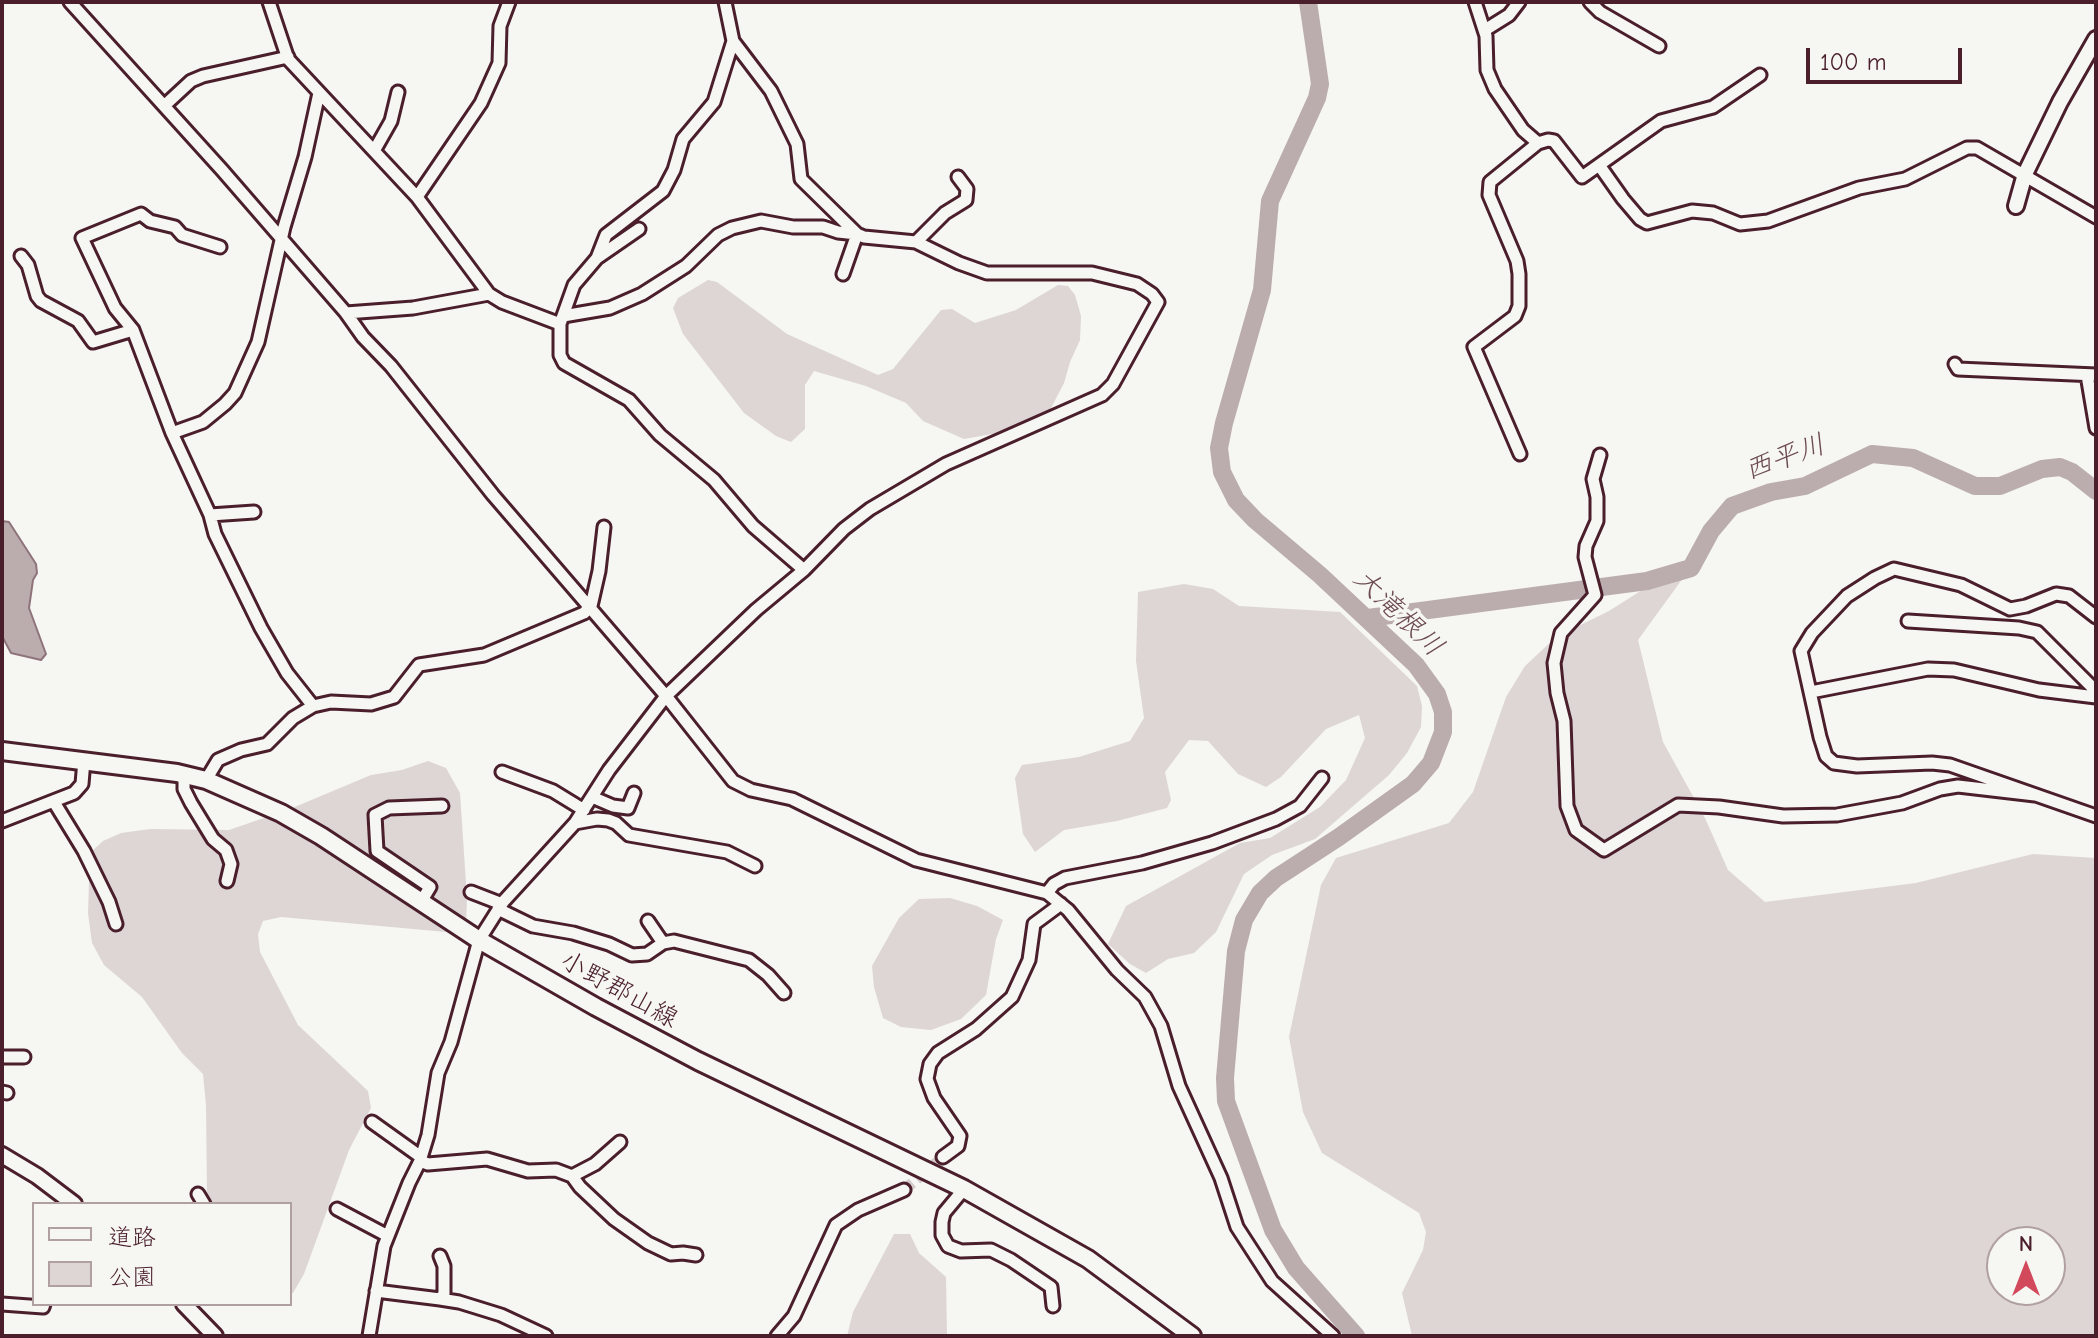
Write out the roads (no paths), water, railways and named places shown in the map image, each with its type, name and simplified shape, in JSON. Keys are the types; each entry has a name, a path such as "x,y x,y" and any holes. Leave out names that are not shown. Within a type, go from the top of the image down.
{"main road":[{"name":"小野郡山線","path":"2,751 184,775 206,780 281,813 479,940 698,1061 964,1189 1088,1259 1192,1336"}],"street":[{"path":"70,2 346,313 493,495 591,606 733,781 751,790 792,799 916,860 1047,893 1061,904 1117,970 1145,997 1161,1026 1179,1086 1221,1178 1237,1227 1251,1250 1272,1281 1333,1336"},
{"path":"269,2 288,57 417,197 489,294 502,302 561,320 610,308 642,294 686,266 718,235 750,222 761,221 916,242 987,273 1092,273 1137,284 1158,302 1113,384 1102,395 946,464 896,492 844,529 804,570 756,610 666,696 575,823 500,907 479,940 451,1042 438,1073 428,1135 381,1258 369,1336"},
{"path":"417,197 486,93 499,63 500,26 509,2"},
{"path":"725,2 733,41 771,91 797,144 801,179 857,234"},
{"path":"1475,2 1485,30 1487,70 1495,89 1523,130 1538,143"},
{"path":"1485,30 1509,15 1519,2"},
{"path":"1590,2 1600,12 1659,46"},
{"path":"2016,206 2025,174 2060,102 2096,39"},
{"path":"597,258 606,235 663,191 674,170 683,139 714,102 733,41"},
{"path":"164,106 191,81 203,76 288,57"},
{"path":"1520,454 1474,347 1515,316 1519,306 1517,261 1489,195 1490,182 1538,143 1554,141 1582,177 1661,121 1713,107 1760,75"},
{"path":"374,151 391,121 398,92"},
{"path":"172,433 203,422 235,393 258,342 319,93"},
{"path":"1599,165 1623,199 1647,223 1692,211 1713,213 1740,224 1768,221 1859,188 1905,179 1967,148 1977,148 2096,217"},
{"path":"916,242 945,213 966,200 967,189 958,177"},
{"path":"220,247 182,235 175,227 150,221 141,214 82,238 115,308 133,330 172,433 210,515 215,534 261,628 287,673 313,706"},
{"path":"639,229 597,258 574,285 561,320 560,355 564,363 629,400 660,435 714,480 753,526 804,570"},
{"path":"843,274 857,234"},
{"path":"21,256 28,265 41,301 78,321 93,342 133,330"},
{"path":"346,313 413,308 489,294"},
{"path":"1955,364 1958,369 2092,375 2096,428"},
{"path":"1600,455 1593,479 1597,521 1586,546 1585,557 1595,595 1561,633 1554,663 1564,721 1567,806 1576,830 1604,850 1678,805 1783,816 1837,815 1902,803 1958,786 2035,795"},
{"path":"210,515 254,512"},
{"path":"206,780 218,760 267,744 293,718 313,706 331,702 371,704 394,697 419,665 484,655 572,619 591,606 604,527"},
{"path":"2096,617 2069,596 2056,594 2010,609 1961,585 1894,569 1847,596 1812,633 1801,651 1820,737 1826,756 1834,763 1857,766 1950,765 2096,816"},
{"path":"1908,621 2019,628 2037,632 2096,694"},
{"path":"1811,692 1928,669 1954,670 2039,690 2096,694"},
{"path":"2,821 54,802 79,789 84,760"},
{"path":"502,772 553,791 584,810"},
{"path":"184,775 184,789 191,803 213,839 226,850 231,864 227,881"},
{"path":"1047,893 1054,884 1065,878 1142,863 1212,843 1276,819 1300,806 1322,778"},
{"path":"592,797 613,806 628,808 634,793"},
{"path":"54,802 84,851 109,902 116,924"},
{"path":"421,902 430,887 377,851 375,815 389,808 442,806"},
{"path":"575,823 608,820 629,835 727,852 755,866"},
{"path":"471,892 533,926 573,933 632,955 647,954 663,943 674,941 749,960 784,993"},
{"path":"943,1157 958,1146 960,1136 934,1098 927,1079 930,1064 938,1053 976,1029 1012,997 1029,960 1034,924 1061,904"},
{"path":"648,921 663,943"},
{"path":"2,1057 24,1057"},
{"path":"372,1122 428,1164 487,1159 528,1171 556,1170 572,1176 614,1219 648,1243 671,1254 696,1255"},
{"path":"572,1176 595,1164 620,1142"},
{"path":"2,1155 71,1202"},
{"path":"964,1189 944,1213 942,1235 948,1246 961,1251 991,1250 1011,1260 1048,1283 1053,1291 1053,1306"},
{"path":"777,1336 794,1316 836,1225 858,1210 904,1190"},
{"path":"337,1209 388,1236"},
{"path":"440,1256 444,1266 444,1294 440,1299"},
{"path":"376,1291 459,1302 501,1315 546,1336"},
{"path":"2,1304 43,1306"},
{"path":"186,1306 215,1336"}],"waterway":[{"name":"大滝根川","path":"1308,2 1320,84 1317,98 1270,201 1262,290 1224,423 1219,448 1222,472 1236,500 1255,520 1320,575 1416,665 1437,694 1443,712 1443,732 1431,763 1413,784 1276,878 1260,893 1244,920 1236,951 1225,1078 1226,1101 1273,1230 1296,1268 1356,1336"},
{"name":"西平川","path":"1368,618 1647,581 1691,568 1711,531 1732,506 1771,492 1805,486 1872,454 1913,458 1975,486 2000,486 2042,469 2060,467 2072,472 2096,491"}],"tunnel":[{"path":"904,1190 943,1157"}]}
